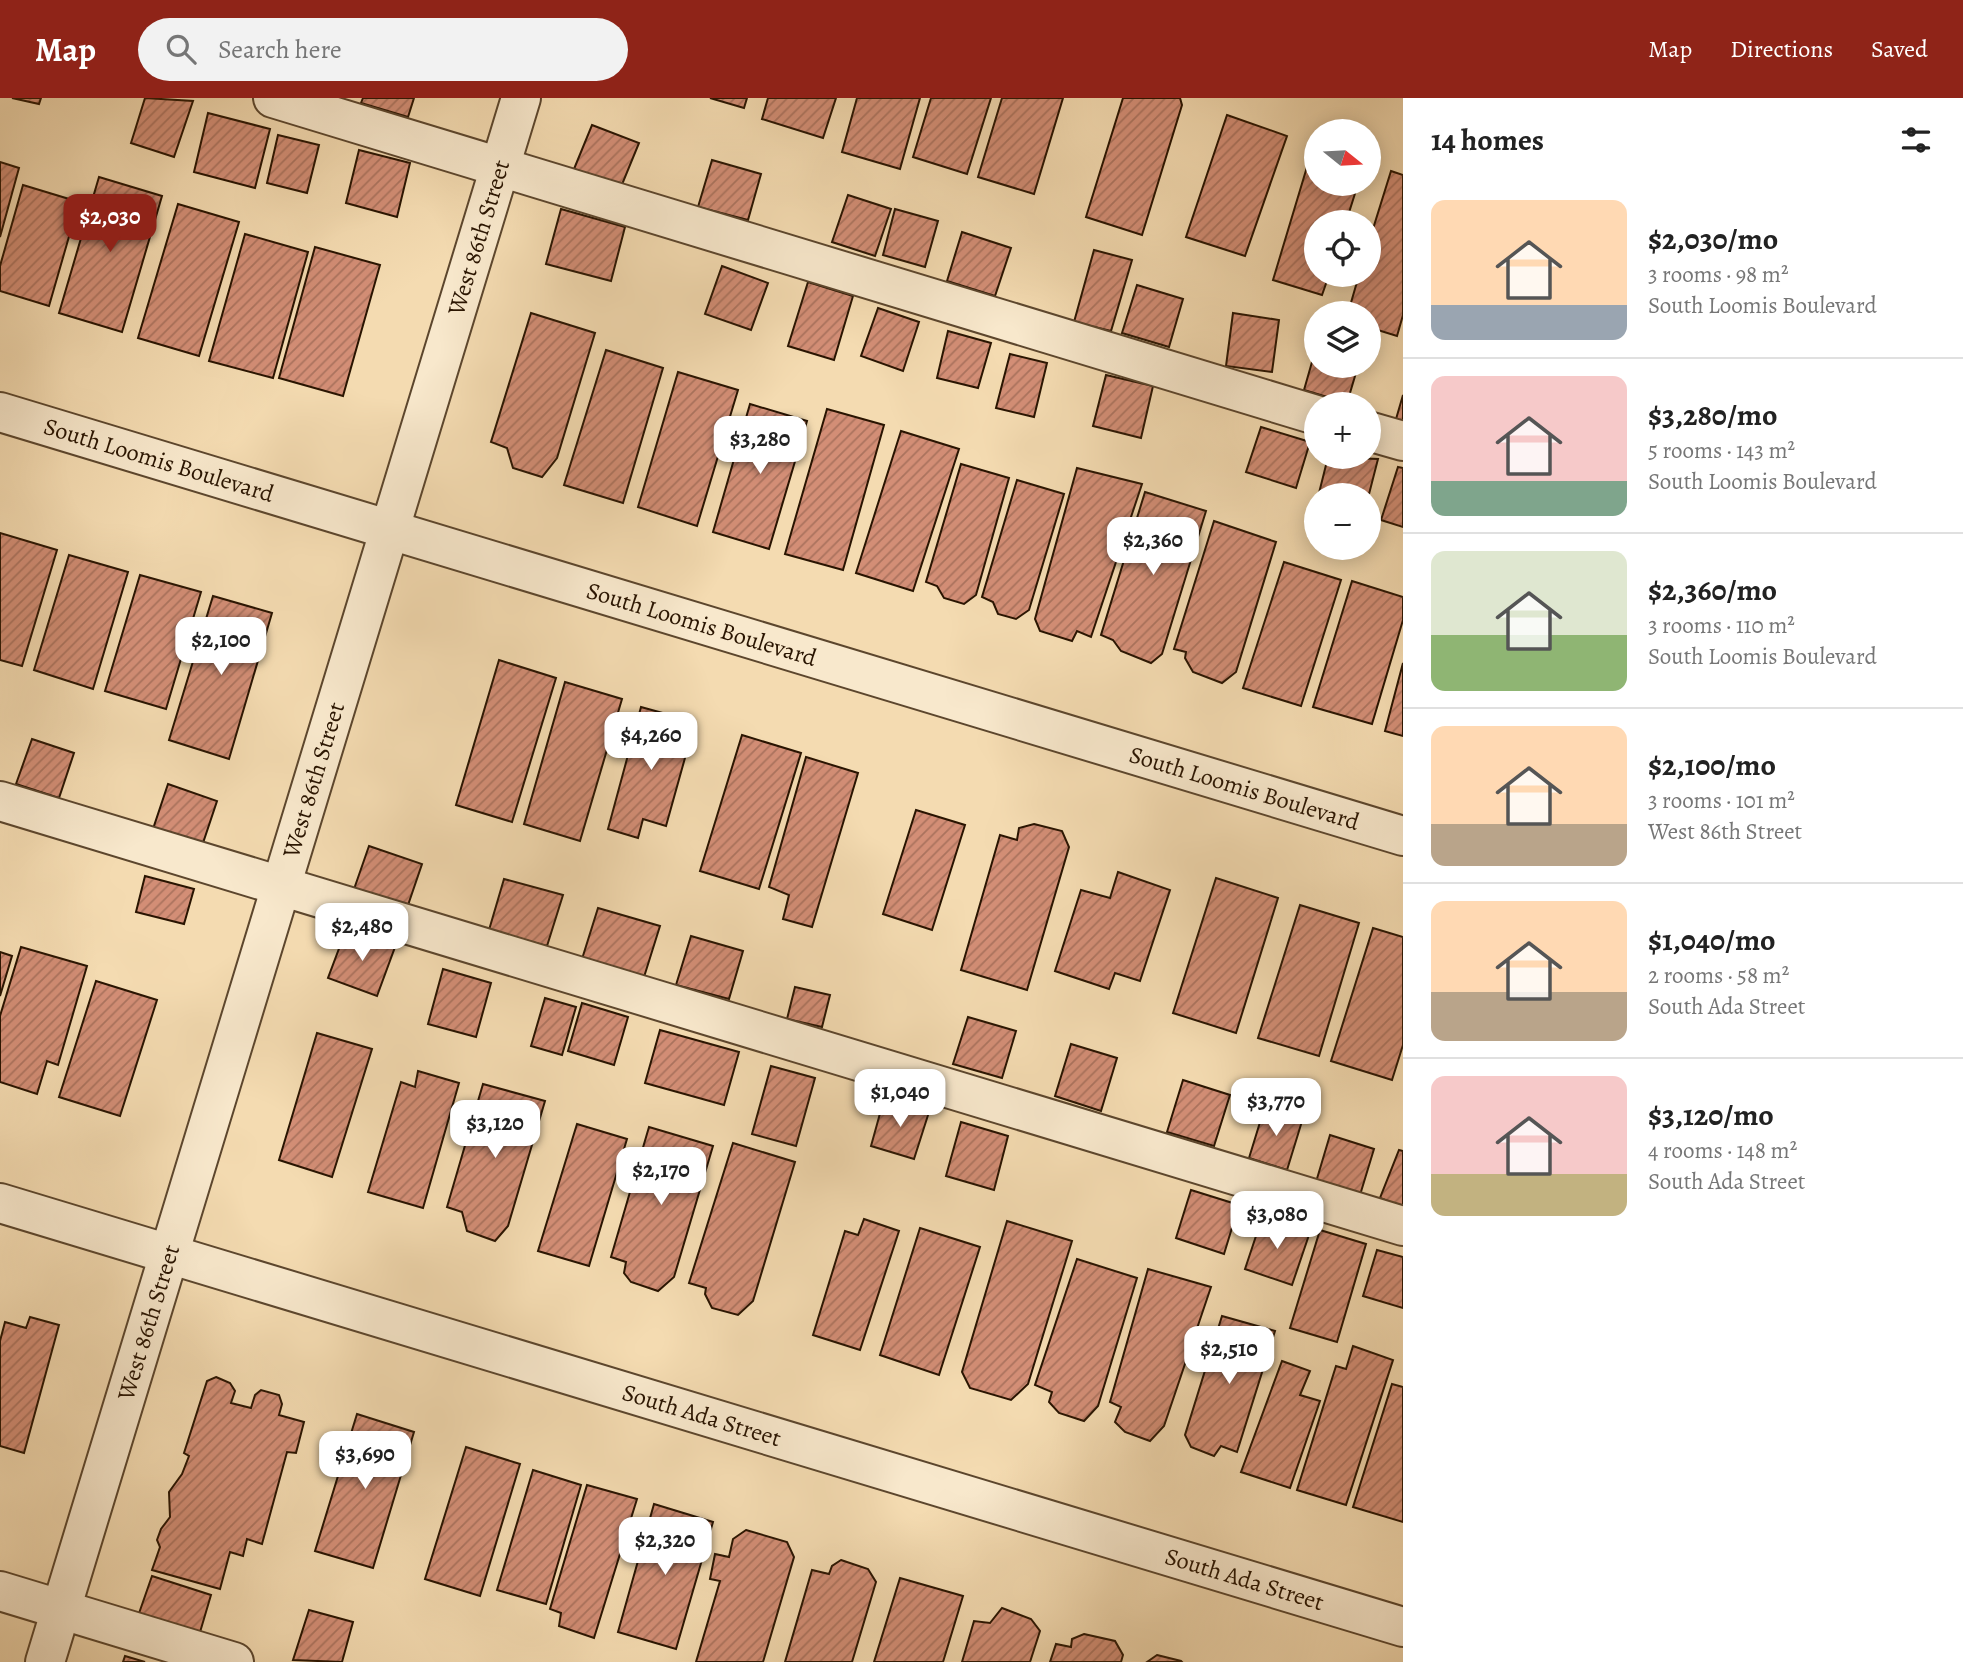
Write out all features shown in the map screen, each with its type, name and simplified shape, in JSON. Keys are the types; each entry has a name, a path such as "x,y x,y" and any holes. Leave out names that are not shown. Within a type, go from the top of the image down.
{"street":[{"path":"273,98 1304,411"},
{"name":"West 86th Street","path":"45,1662 521,98"},
{"name":"South Loomis Boulevard","path":"0,412 1403,836"},
{"path":"1381,435 1403,441"},
{"path":"0,801 1403,1226"},
{"name":"South Ada Street","path":"0,1203 1403,1627"},
{"path":"0,1591 234,1662"}],"building":[{"path":"12,98 41,98 39,104"},
{"path":"145,98 193,101 174,157 131,143"},
{"path":"363,98 414,98 408,117 361,103"},
{"path":"710,98 747,98 744,108"},
{"path":"768,98 836,98 823,138 762,119"},
{"path":"857,98 920,98 900,169 842,152"},
{"path":"931,98 991,98 967,174 913,157"},
{"path":"1002,98 1063,98 1034,194 978,177"},
{"path":"1123,98 1180,98 1182,105 1142,235 1086,217"},
{"path":"208,113 270,129 255,188 194,172"},
{"path":"1227,115 1287,136 1245,256 1186,237"},
{"path":"592,125 639,143 621,187 574,169"},
{"path":"278,135 319,145 307,193 267,183"},
{"path":"359,150 410,163 397,217 346,203"},
{"path":"712,160 761,174 748,220 698,207"},
{"path":"0,162 19,168 0,237"},
{"path":"1391,171 1403,175 1403,315 1397,336 1381,331 1381,301 1351,301 1356,287 1381,287 1381,210 1379,210"},
{"path":"99,177 162,196 122,332 59,313"},
{"path":"1304,177 1304,196 1354,196 1350,210 1304,210 1304,287 1325,287 1322,295 1273,280"},
{"path":"23,185 79,202 49,306 0,291 0,266"},
{"path":"848,195 891,209 875,256 832,242"},
{"path":"178,204 239,222 199,356 138,338"},
{"path":"561,209 625,227 611,281 546,264"},
{"path":"895,209 938,221 925,267 883,255"},
{"path":"962,232 1011,248 995,296 947,281"},
{"path":"245,234 308,252 273,378 209,361"},
{"path":"315,247 380,265 343,396 279,378"},
{"path":"1094,250 1132,260 1111,331 1074,322"},
{"path":"722,266 768,283 751,330 705,314"},
{"path":"808,282 853,296 834,360 788,346"},
{"path":"1137,285 1183,299 1169,347 1122,333"},
{"path":"878,308 919,322 903,371 861,356"},
{"path":"531,313 595,333 557,458 542,477 513,468 507,448 491,442"},
{"path":"1233,313 1279,320 1272,372 1226,366"},
{"path":"948,331 991,343 978,388 937,378"},
{"path":"606,350 663,368 623,503 564,485"},
{"path":"1010,354 1047,363 1034,417 996,408"},
{"path":"678,372 738,390 697,526 638,507"},
{"path":"1106,375 1153,386 1141,438 1093,426"},
{"path":"1307,378 1354,378 1350,392 1304,390"},
{"path":"1403,395 1403,428 1394,426"},
{"path":"750,404 807,421 769,549 713,532"},
{"path":"827,409 884,425 843,570 785,554"},
{"path":"1261,427 1304,440 1304,462 1296,488 1246,472"},
{"path":"901,431 959,449 913,591 856,573"},
{"path":"961,464 1009,478 976,595 964,604 944,598 937,586 926,582"},
{"path":"1398,467 1403,468 1403,527 1381,520"},
{"path":"1077,468 1142,484 1091,637 1077,631 1072,641 1040,631 1035,619"},
{"path":"1325,469 1375,469 1372,483 1322,483"},
{"path":"1017,480 1064,494 1029,610 1016,619 998,614 993,602 982,597"},
{"path":"1145,492 1206,511 1162,654 1151,663 1121,651 1113,640 1101,635"},
{"path":"1214,521 1276,542 1236,672 1222,683 1193,672 1185,658 1186,652 1174,649"},
{"path":"0,533 57,550 22,666 0,660"},
{"path":"69,555 128,572 93,689 34,670"},
{"path":"1284,562 1341,580 1301,706 1243,688"},
{"path":"140,575 201,592 166,709 105,691"},
{"path":"1352,581 1403,597 1403,620 1372,724 1313,707"},
{"path":"213,596 272,613 229,759 169,740"},
{"path":"499,660 556,678 512,822 456,805"},
{"path":"1403,663 1403,736 1385,731"},
{"path":"565,682 622,699 580,841 524,824"},
{"path":"641,707 695,722 666,826 643,819 638,838 608,829"},
{"path":"742,735 801,753 759,889 700,871"},
{"path":"32,739 74,753 59,798 16,784"},
{"path":"806,757 858,773 812,927 783,919 789,895 769,887"},
{"path":"168,784 217,801 201,849 152,832"},
{"path":"916,810 965,825 932,930 883,914"},
{"path":"1034,824 1062,831 1069,847 1027,990 961,970 1000,835 1017,840 1019,828"},
{"path":"369,846 422,864 407,908 353,892"},
{"path":"1118,872 1170,890 1140,981 1115,973 1109,989 1055,971 1081,890 1110,898"},
{"path":"145,876 194,889 184,924 136,912"},
{"path":"1216,878 1278,898 1236,1033 1173,1013"},
{"path":"504,879 563,895 547,946 489,930"},
{"path":"1300,905 1359,923 1319,1056 1258,1038"},
{"path":"598,908 660,926 644,977 582,959"},
{"path":"1373,928 1403,937 1403,1045 1392,1080 1331,1061"},
{"path":"346,930 395,947 377,996 328,978"},
{"path":"691,936 743,951 729,999 676,985"},
{"path":"21,947 87,966 58,1065 47,1061 37,1094 0,1082 0,1016"},
{"path":"0,952 12,956 0,996"},
{"path":"443,969 491,983 476,1037 428,1024"},
{"path":"96,981 157,1000 120,1116 59,1097"},
{"path":"795,987 830,995 822,1027 787,1019"},
{"path":"545,998 576,1007 562,1055 531,1046"},
{"path":"582,1003 628,1017 614,1065 568,1051"},
{"path":"968,1017 1016,1031 1002,1078 953,1064"},
{"path":"660,1030 739,1052 724,1105 645,1083"},
{"path":"317,1033 372,1049 332,1177 279,1160"},
{"path":"1071,1044 1117,1058 1101,1111 1055,1096"},
{"path":"771,1066 815,1078 796,1146 752,1134"},
{"path":"418,1071 459,1083 423,1208 368,1192 401,1082 415,1087"},
{"path":"1183,1080 1230,1095 1214,1146 1167,1132"},
{"path":"483,1084 545,1101 508,1226 495,1241 467,1231 462,1212 447,1207"},
{"path":"884,1099 929,1112 914,1159 871,1146"},
{"path":"1265,1106 1303,1118 1287,1170 1249,1158"},
{"path":"961,1122 1008,1136 994,1190 946,1176"},
{"path":"577,1124 627,1139 589,1266 538,1251"},
{"path":"649,1127 713,1146 674,1277 658,1291 631,1282 624,1273 626,1262 611,1257"},
{"path":"1330,1135 1374,1149 1360,1195 1316,1182"},
{"path":"733,1143 795,1162 753,1301 738,1315 712,1308 705,1294 706,1288 689,1283"},
{"path":"1399,1150 1403,1151 1403,1207 1380,1198"},
{"path":"1191,1190 1239,1205 1224,1254 1176,1238"},
{"path":"1262,1218 1310,1232 1292,1285 1245,1269"},
{"path":"864,1219 899,1231 860,1350 813,1335 845,1231 858,1235"},
{"path":"1007,1221 1072,1241 1028,1384 1011,1400 970,1388 962,1372"},
{"path":"920,1228 980,1247 939,1375 880,1355"},
{"path":"1320,1230 1366,1244 1337,1342 1290,1328"},
{"path":"1377,1250 1403,1257 1403,1308 1363,1296"},
{"path":"1077,1259 1137,1278 1098,1406 1084,1421 1059,1413 1049,1402 1052,1392 1035,1385"},
{"path":"1148,1269 1211,1287 1164,1426 1150,1441 1125,1432 1115,1422 1121,1407 1110,1402"},
{"path":"1222,1316 1275,1331 1237,1452 1221,1446 1214,1456 1191,1447 1185,1435"},
{"path":"30,1317 59,1325 24,1453 0,1446 0,1341 5,1322 26,1328"},
{"path":"1353,1346 1393,1360 1346,1505 1297,1490 1336,1366 1346,1369"},
{"path":"1282,1361 1310,1371 1300,1395 1320,1401 1290,1488 1241,1472"},
{"path":"216,1377 230,1383 235,1391 231,1403 251,1408 255,1395 261,1390 279,1395 282,1404 279,1415 304,1422 296,1453 287,1452 262,1544 247,1539 243,1556 230,1552 220,1589 152,1570 160,1547 157,1540 170,1517 169,1492 182,1474 189,1456 184,1453 207,1381"},
{"path":"1392,1384 1403,1387 1403,1522 1353,1507"},
{"path":"357,1414 414,1432 373,1568 315,1551"},
{"path":"466,1447 520,1464 480,1596 425,1579"},
{"path":"533,1470 581,1485 546,1604 497,1590"},
{"path":"587,1485 637,1499 594,1638 559,1626 561,1613 550,1609"},
{"path":"654,1504 713,1522 676,1649 618,1632"},
{"path":"746,1530 787,1542 794,1557 763,1662 696,1662 720,1581 710,1579 715,1554 729,1557 733,1539"},
{"path":"841,1560 868,1569 876,1582 852,1662 785,1662 812,1570 829,1574 832,1566"},
{"path":"152,1576 211,1595 198,1639 137,1619"},
{"path":"900,1578 963,1596 943,1662 874,1662"},
{"path":"1002,1608 1031,1619 1040,1631 1030,1662 962,1662 974,1621 990,1623"},
{"path":"309,1610 353,1622 342,1662 293,1660"},
{"path":"1084,1634 1115,1641 1123,1655 1121,1662 1050,1662 1056,1644 1071,1647 1072,1639"},
{"path":"1157,1655 1181,1661 1182,1662 1147,1662"},
{"path":"125,1656 145,1662 123,1662"}]}
